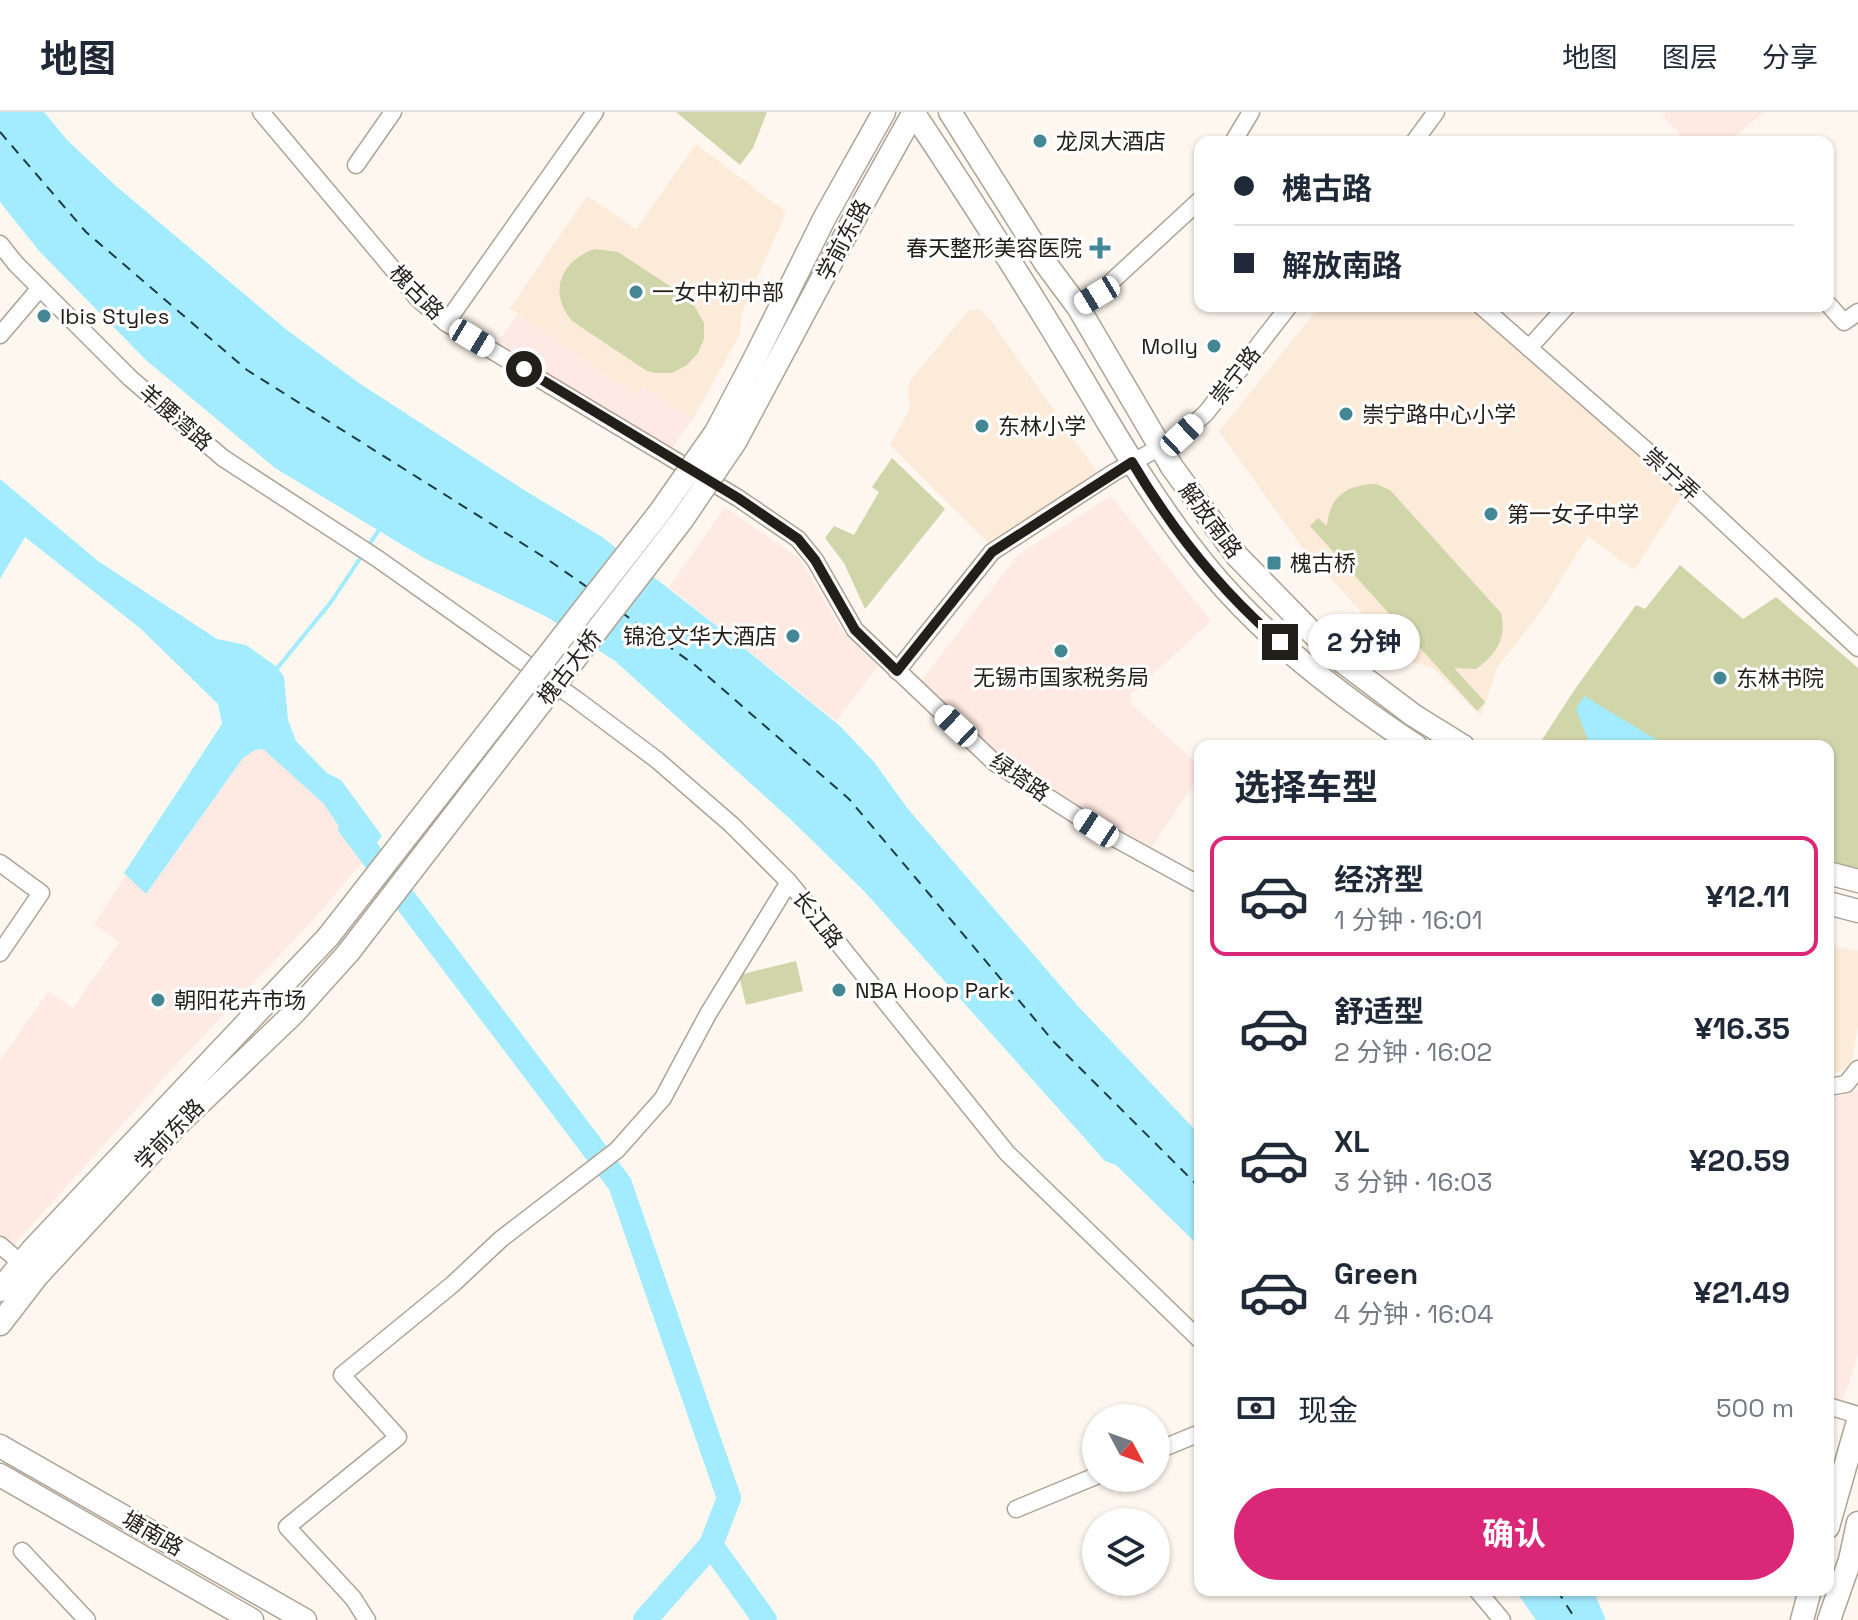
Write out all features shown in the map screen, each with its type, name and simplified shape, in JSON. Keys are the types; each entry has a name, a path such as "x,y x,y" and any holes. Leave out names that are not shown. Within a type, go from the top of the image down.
{"main road":[{"name":"学前东路","path":"765,364 825,217 884,112"},
{"name":"学前东路","path":"765,364 852,223 914,112"},
{"name":"解放南路","path":"914,112 1022,280 1146,485 1209,570 1264,628 1313,671 1408,740"},
{"name":"解放南路","path":"950,112 1046,264 1078,307 1159,447 1237,556 1335,656 1454,740"},
{"name":"槐古大桥","path":"328,937 660,512 765,364"},
{"name":"槐古大桥","path":"348,953 682,520 735,442 765,364"},
{"path":"1834,875 1858,881"},
{"path":"1834,905 1858,911"},
{"name":"学前东路","path":"0,1290 162,1109 328,937"},
{"name":"学前东路","path":"0,1324 37,1276 178,1124 294,1013 348,953"},
{"path":"1834,1506 1858,1421"},
{"name":"塘南路","path":"0,1446 305,1620"},
{"name":"塘南路","path":"0,1475 252,1620"},
{"path":"1829,1620 1850,1560 1858,1523"},
{"path":"1802,1620 1808,1596"}],"street":[{"name":"槐古路","path":"261,112 418,299 446,323 738,498 798,539 815,560 855,630 897,671"},
{"path":"356,165 393,112"},
{"path":"446,323 595,112"},
{"path":"1237,136 1251,112"},
{"path":"1418,136 1436,112"},
{"path":"1078,307 1097,295 1194,206"},
{"name":"羊腰湾路","path":"0,244 130,378 223,458 378,559"},
{"path":"0,335 40,288"},
{"path":"1834,311 1844,322 1858,312"},
{"name":"崇宁路","path":"897,671 992,552 1132,462 1182,435 1206,413 1284,312"},
{"name":"崇宁弄","path":"1488,312 1655,458 1858,648"},
{"path":"1529,348 1562,312"},
{"name":"长江路","path":"378,559 657,760 732,825 789,882 1007,1153 1194,1334"},
{"name":"绿塔路","path":"897,671 995,763 1096,828 1194,882"},
{"path":"0,863 41,893 0,953"},
{"path":"367,1620 353,1598 287,1527 398,1437 342,1375 453,1284 501,1239 617,1150 663,1098 708,1014 789,882"},
{"path":"1834,1086 1846,1084 1858,1069"},
{"path":"0,1245 21,1263"},
{"path":"1834,1408 1858,1415"},
{"path":"1170,1445 1194,1435"},
{"path":"1016,1509 1082,1482"},
{"path":"22,1551 87,1620"},
{"path":"252,1620 258,1593"},
{"path":"1482,1596 1502,1620"}],"shaded area":[{"path":"1666,112 1764,112 1736,136 1682,136 1662,116"},
{"name":"一女中初中部","path":"696,144 786,212 742,312 740,334 693,419 643,386 637,395 510,308 587,196 636,229"},
{"name":"东林小学","path":"980,309 1097,472 989,544 890,445 910,408 908,390 911,379 969,310"},
{"name":"第一女子中学","path":"1315,312 1477,312 1683,495 1634,570 1588,536 1542,610 1497,668 1481,716 1433,668 1405,660 1301,546 1219,431"},
{"path":"518,314 636,394 642,386 693,419 672,448 497,343"},
{"name":"无锡市国家税务局","path":"1111,496 1211,621 1130,695 1132,705 1194,761 1194,784 1151,848 999,754 921,681 1018,555"},
{"path":"725,507 799,558 844,633 878,666 836,721 669,587"},
{"name":"朝阳花卉市场","path":"263,749 323,803 363,861 314,919 172,1069 12,1247 0,1236 0,1061 48,992 73,1008 119,942 94,924 126,875 147,893 243,758"},
{"path":"1834,947 1858,951 1858,1025 1851,1067 1834,1072"},
{"path":"1858,1090 1858,1355 1843,1401 1834,1398 1834,1097"}],"green space":[{"path":"676,112 767,112 753,148 740,165"},
{"path":"594,249 618,252 691,300 704,323 704,339 698,353 687,365 672,373 647,371 572,321 561,299 561,279 573,262"},
{"path":"892,458 945,509 865,609 844,563 825,538 834,526 854,535 879,492 872,487"},
{"path":"1376,484 1390,490 1501,613 1501,638 1489,658 1476,669 1454,668 1485,702 1477,711 1310,526 1318,518 1327,526 1332,507 1341,494 1356,487"},
{"name":"东林书院","path":"1680,565 1743,619 1776,597 1858,668 1858,868 1834,862 1834,740 1542,740 1636,605 1645,609"},
{"path":"796,961 803,991 746,1005 739,975"}],"water":[{"path":"0,112 44,112 68,141 116,186 287,330 359,383 602,537 840,726 874,762 908,809 1078,1006 1194,1129 1194,1241 1116,1165 1105,1161 864,891 789,818 615,661 547,617 424,558 275,468 147,361 40,252 0,202"},
{"path":"0,479 98,561 217,639 246,645 277,667 284,677 288,720 296,741 327,773 341,780 382,836 363,861 323,803 263,749 243,758 146,894 124,873 222,724 218,704 141,629 25,537 0,579"},
{"path":"1584,696 1658,740 1588,740 1576,709"},
{"path":"1519,1596 1596,1596 1606,1620 1536,1620"}],"waterway":[{"path":"368,546 381,527"},
{"path":"275,671 331,602 363,554"},
{"path":"350,827 620,1184 729,1498 711,1545 765,1620"},
{"path":"645,1620 711,1545"}],"ferry route":[{"path":"0,132 86,232 247,370 587,587"},
{"path":"621,612 696,666 849,799 1054,1042 1194,1182"},
{"path":"1561,1596 1576,1620"}],"place":[{"name":"龙凤大酒店","path":"1040,141"},
{"name":"春天整形美容医院","path":"1100,248"},
{"name":"一女中初中部","path":"636,292"},
{"name":"Ibis Styles","path":"44,316"},
{"name":"Molly","path":"1214,346"},
{"name":"崇宁路中心小学","path":"1346,414"},
{"name":"东林小学","path":"982,426"},
{"name":"第一女子中学","path":"1491,514"},
{"name":"槐古桥","path":"1274,563"},
{"name":"锦沧文华大酒店","path":"793,636"},
{"name":"无锡市国家税务局","path":"1061,651"},
{"name":"东林书院","path":"1720,678"},
{"name":"NBA Hoop Park","path":"839,990"},
{"name":"朝阳花卉市场","path":"158,1000"}],"route":[{"path":"524,369 738,498 798,539 815,560 855,630 897,671 992,552 1132,462 1209,570 1280,642"}]}
